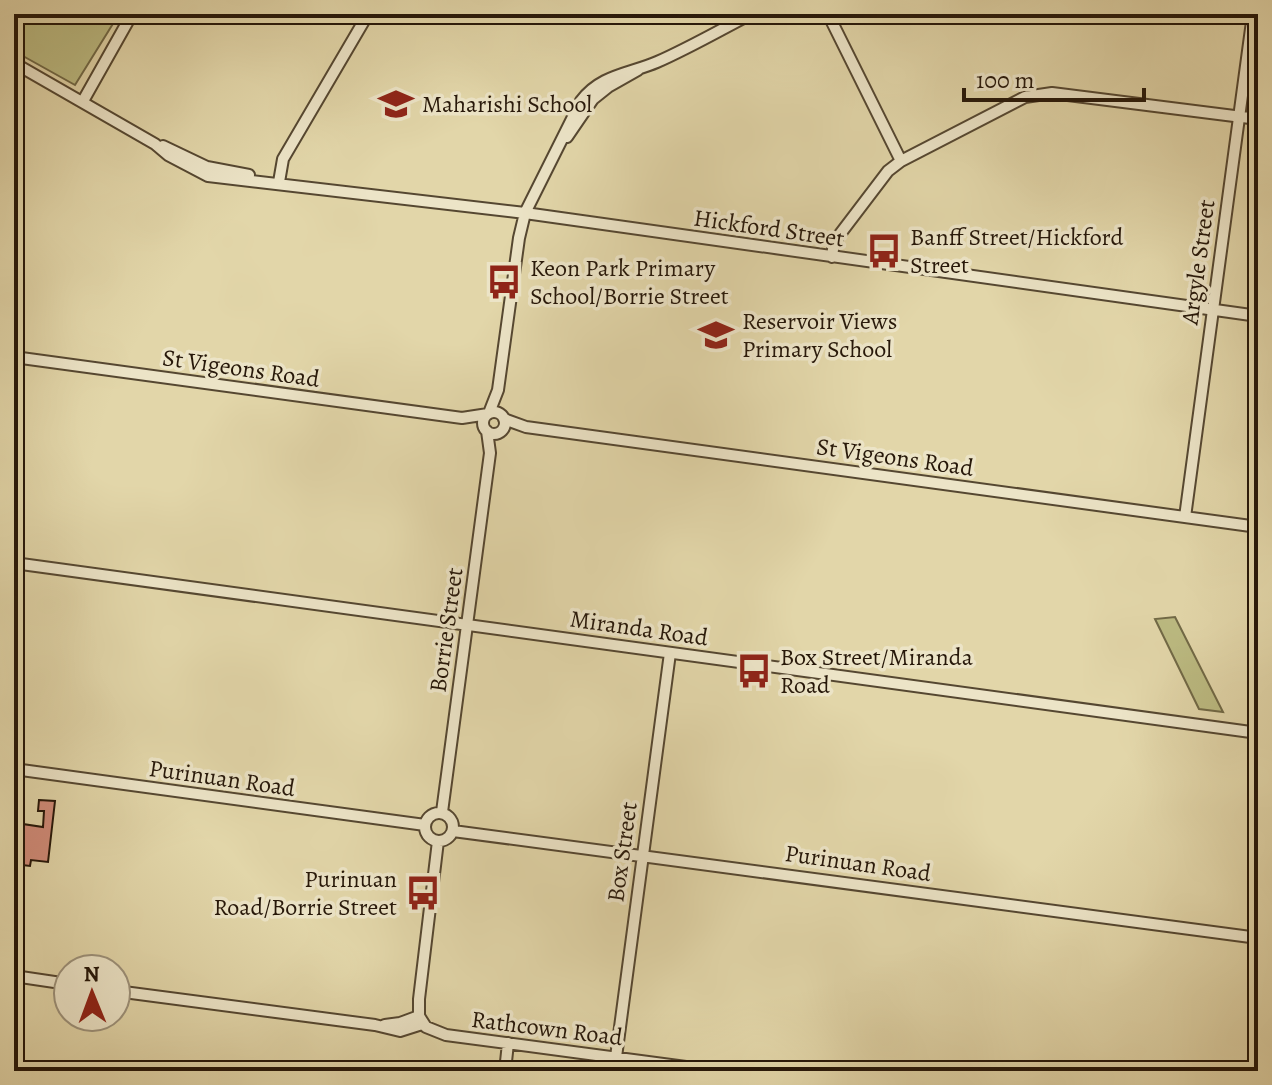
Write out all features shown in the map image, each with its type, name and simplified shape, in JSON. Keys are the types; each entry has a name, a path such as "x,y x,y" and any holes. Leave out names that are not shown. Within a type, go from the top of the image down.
{"street":[{"path":"83,101 132,14"},
{"path":"277,182 283,159 368,14"},
{"path":"485,428 484,419 498,390 525,213 560,145 593,99 643,67 751,14"},
{"path":"828,14 901,161"},
{"name":"Argyle Street","path":"1185,517 1253,14"},
{"name":"Hickford Street","path":"14,63 208,176 525,213 1258,316"},
{"path":"832,257 834,242 888,171 901,161 1025,97 1052,93 1258,119"},
{"name":"St Vigeons Road","path":"14,357 462,418 493,433 502,424"},
{"path":"498,390 502,424"},
{"name":"St Vigeons Road","path":"462,418 489,414 502,424 1258,527"},
{"name":"Borrie Street","path":"442,812 490,453 502,424"},
{"name":"Borrie Street","path":"485,428 490,453"},
{"name":"Miranda Road","path":"14,563 1258,733"},
{"name":"Box Street","path":"616,1057 670,653"},
{"name":"Purinuan Road","path":"14,769 425,825"},
{"path":"442,812 451,818 453,831 447,838 438,841 427,834 425,825 431,815 442,812"},
{"name":"Purinuan Road","path":"453,831 1258,938"},
{"path":"132,993 375,1025 421,1020 419,999 438,841"},
{"path":"14,976 52,982"},
{"name":"Rathcown Road","path":"421,1020 436,1033 716,1071"},
{"path":"505,1071 508,1043"}],"shaded area":[{"path":"14,14 119,14 75,85 14,51"},
{"path":"1175,617 1223,712 1199,709 1155,619"}],"building":[{"path":"39,800 55,801 48,862 31,860 30,866 14,864 16,823 43,827 44,811 38,811"}],"place":[{"name":"Maharishi School","path":"396,104"},
{"name":"Banff Street/Hickford Street","path":"884,251"},
{"name":"Keon Park Primary School/Borrie Street","path":"504,282"},
{"name":"Reservoir Views Primary School","path":"716,335"},
{"name":"Box Street/Miranda Road","path":"754,671"},
{"name":"Purinuan Road/Borrie Street","path":"423,893"}]}
